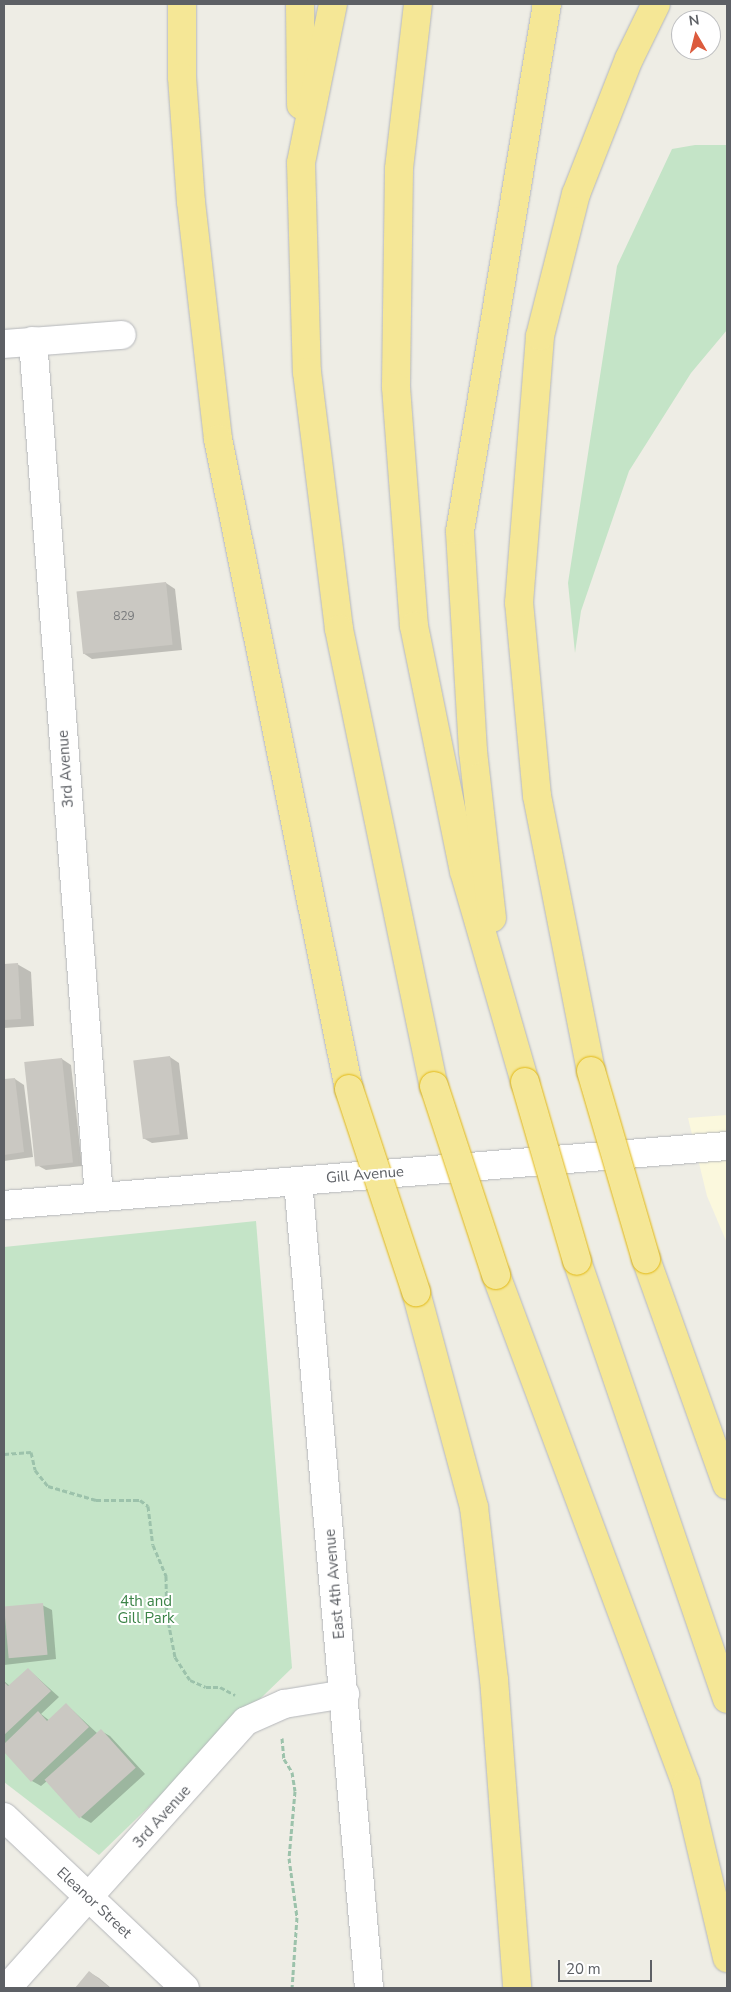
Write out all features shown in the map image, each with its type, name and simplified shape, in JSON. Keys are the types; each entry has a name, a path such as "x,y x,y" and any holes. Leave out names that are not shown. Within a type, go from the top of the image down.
{"highway":[{"path":"182,4 182,77 191,202 218,439 349,1089 416,1292 474,1507 494,1679 516,1988"},
{"path":"300,4 301,163 307,372 339,629 434,1086 496,1275 686,1784 727,1958"},
{"path":"301,163 333,4"},
{"path":"418,4 399,169 396,377 414,626 464,871 500,989 577,1261 727,1699"},
{"path":"500,989 472,752 460,531 546,4"},
{"path":"656,4 629,59 576,194 540,336 519,604 537,796 591,1071 646,1259 727,1485"}],"street":[{"path":"4,344 122,335"},
{"name":"3rd Avenue","path":"33,341 100,1196"},
{"name":"Gill Avenue","path":"4,1205 727,1146"},
{"name":"East 4th Avenue","path":"298,1181 345,1694 369,1988"},
{"name":"3rd Avenue","path":"7,1988 89,1899 246,1722 284,1704 345,1694"},
{"name":"Eleanor Street","path":"4,1817 89,1899 186,1988"}],"path":[{"path":"4,1454 31,1452 35,1470 48,1486 96,1500 140,1500 148,1506 153,1545 166,1576 167,1615 175,1657 180,1666 190,1680 232,1692 240,1702 284,1704 288,1727 282,1736 282,1746 295,1791 289,1858 297,1916 292,1988"}],"shaded area":[{"path":"727,1115 727,1243 707,1196 688,1118"}],"green space":[{"path":"695,145 727,145 727,330 691,373 629,471 581,611 575,653 568,583 617,266 672,149"},
{"name":"4th and Gill Park","path":"256,1221 292,1668 99,1855 4,1782 4,1247"}],"building":[{"path":"166,582 173,645 83,654 76,591"},
{"path":"18,963 21,1019 4,1020 4,964"},
{"path":"170,1056 180,1134 143,1139 133,1061"},
{"path":"62,1058 73,1162 35,1166 24,1062"},
{"path":"15,1078 24,1152 4,1155 4,1079"},
{"path":"43,1603 48,1655 9,1658 4,1606"},
{"path":"28,1668 51,1691 4,1735 4,1682 8,1686"},
{"path":"66,1703 89,1727 31,1782 4,1752 4,1744 38,1711 47,1721"},
{"path":"101,1729 136,1768 79,1818 45,1780"},
{"path":"89,1971 110,1988 75,1988"}]}
